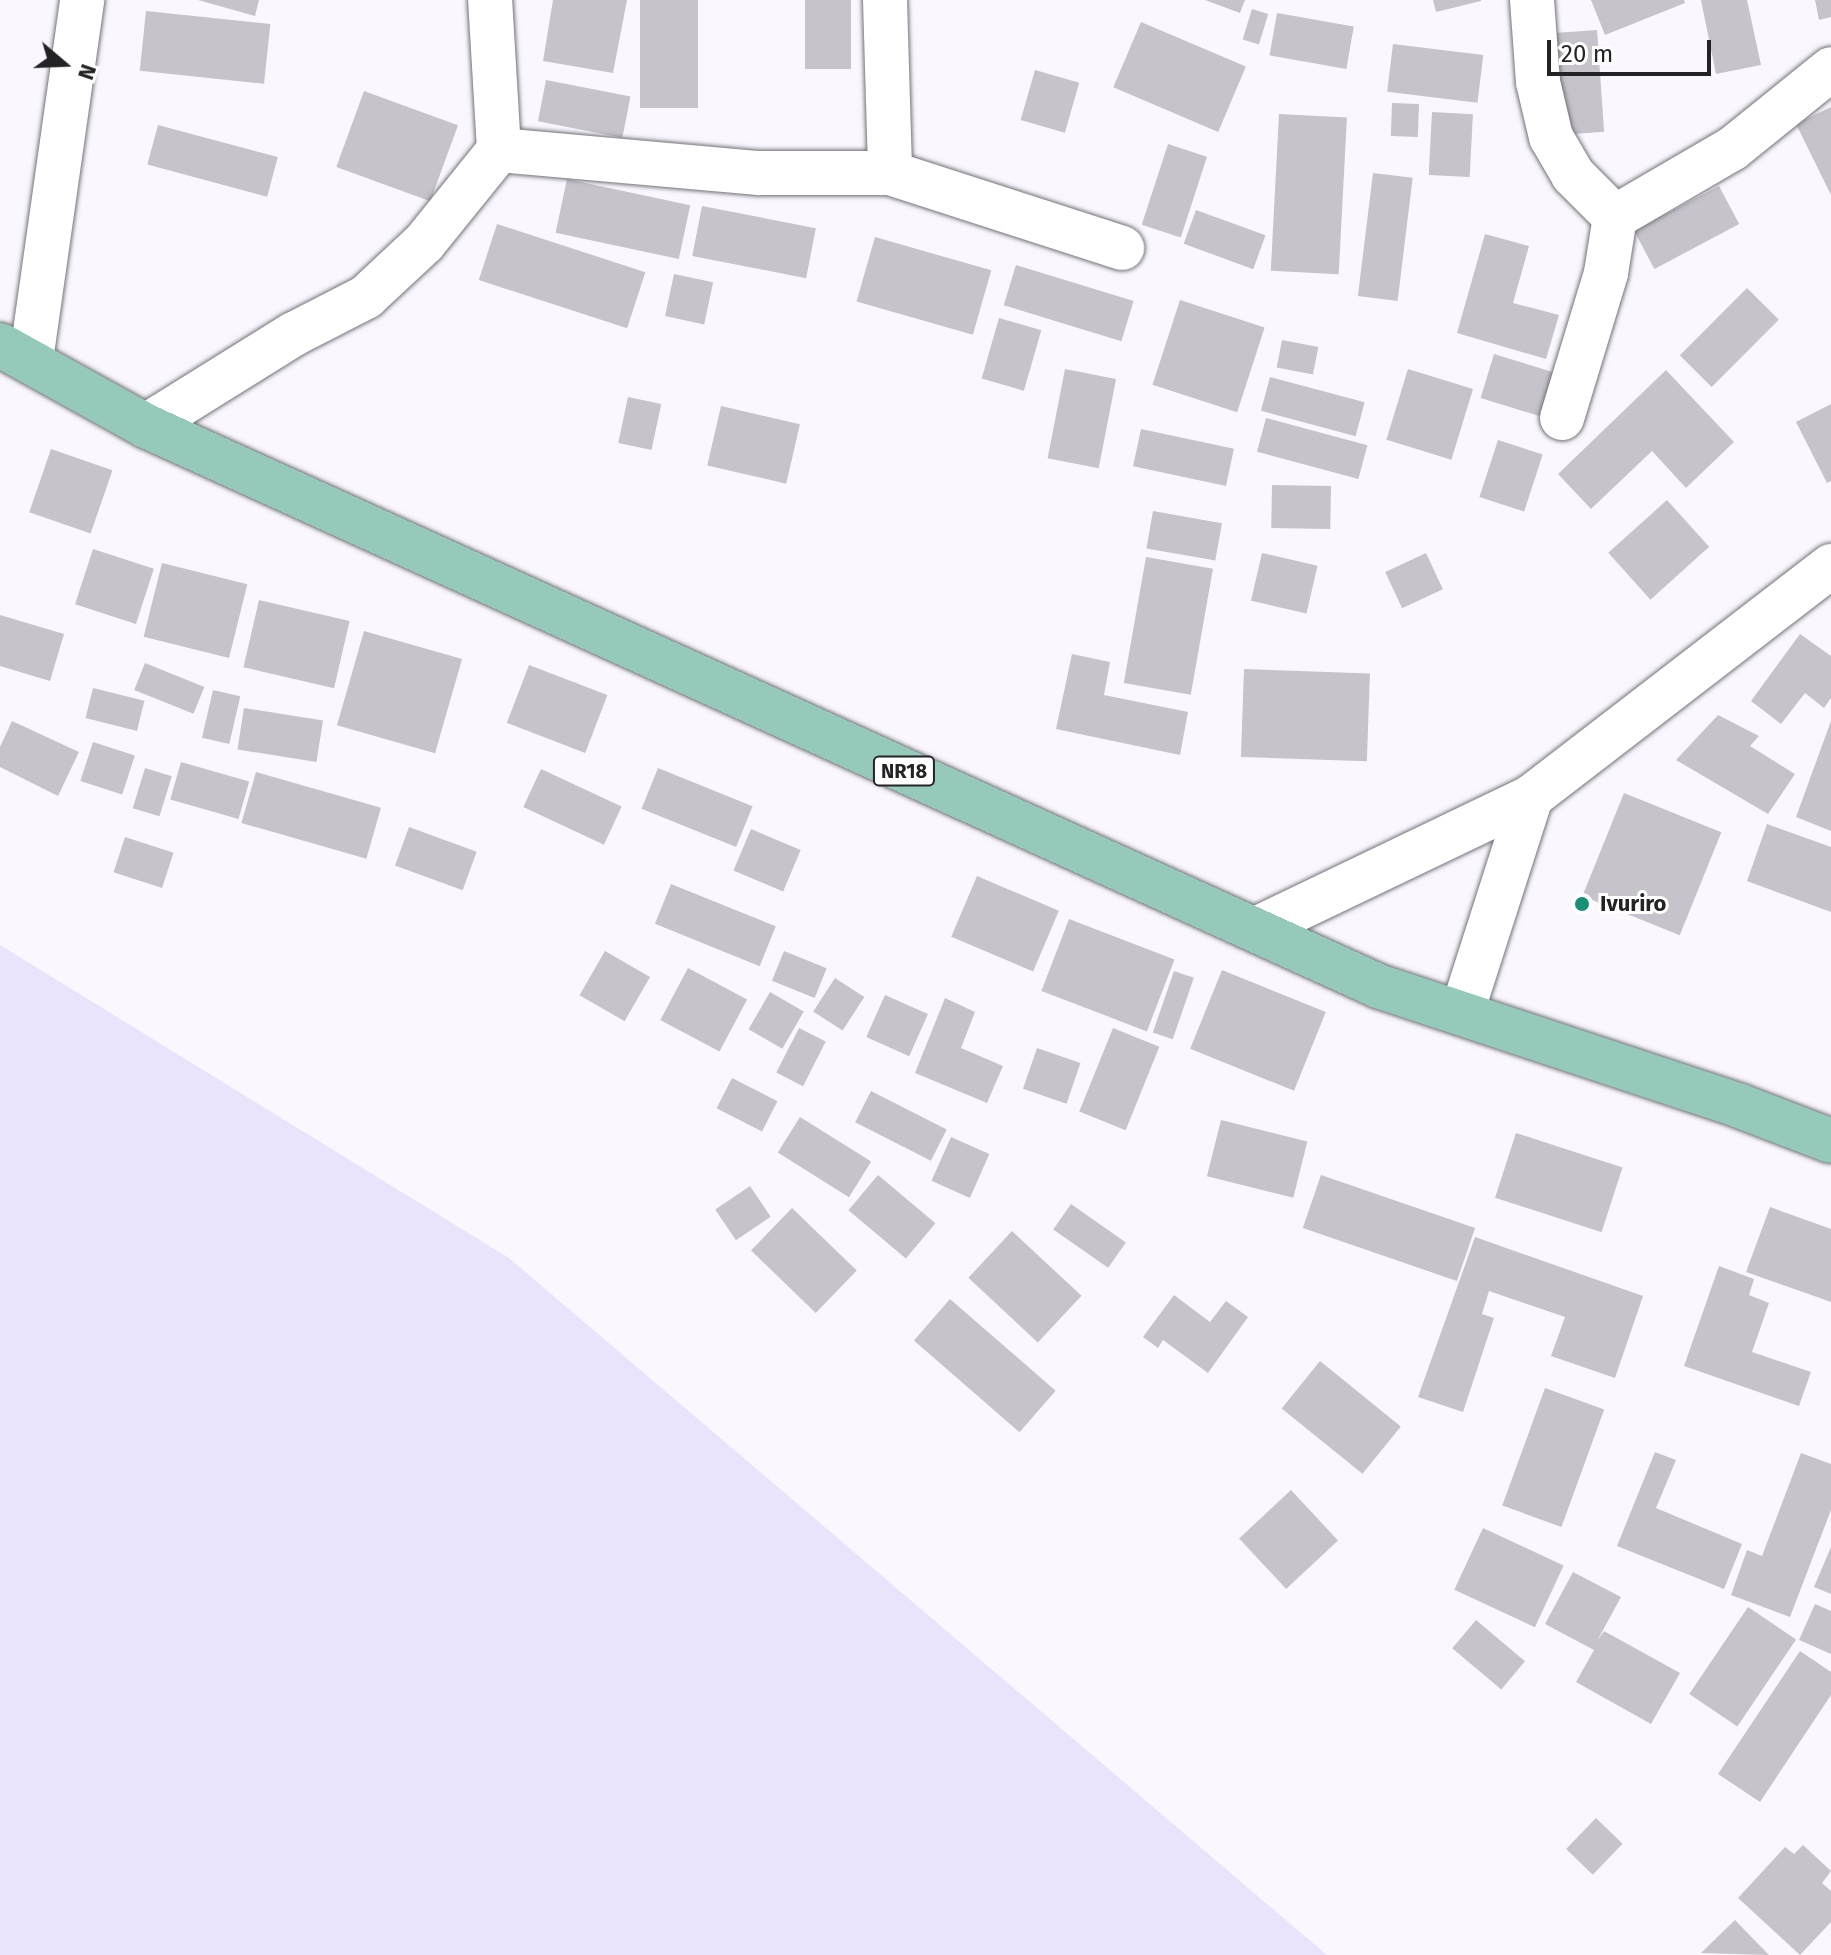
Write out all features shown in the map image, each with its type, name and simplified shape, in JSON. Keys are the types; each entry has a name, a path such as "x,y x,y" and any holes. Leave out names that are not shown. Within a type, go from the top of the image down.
{"main road":[{"name":"NR18","path":"16,353 146,426 1378,986 1740,1106 1831,1141"}],"street":[{"path":"16,353 82,0"},
{"path":"146,426 294,334 366,297 424,243 499,150 490,0"},
{"path":"885,0 890,173"},
{"path":"1532,0 1538,82 1551,137 1573,175 1615,217"},
{"path":"1615,217 1732,149 1831,69"},
{"path":"499,150 759,173 890,173 1122,248"},
{"path":"1562,418 1606,273 1615,217"},
{"path":"1256,929 1531,797 1831,566"},
{"path":"1462,1012 1531,797"}],"shaded area":[{"path":"0,945 509,1258 1327,1955 0,1955"}],"building":[{"path":"198,0 259,0 255,16"},
{"path":"553,0 627,0 613,73 543,61"},
{"path":"640,0 698,0 698,108 640,108"},
{"path":"805,0 851,0 851,69 805,69"},
{"path":"1205,0 1245,0 1240,13"},
{"path":"1433,0 1481,0 1481,1 1436,12"},
{"path":"1591,0 1684,0 1685,3 1605,35"},
{"path":"1701,0 1747,0 1761,65 1716,74"},
{"path":"1815,0 1831,0 1831,17 1819,20"},
{"path":"1252,9 1268,14 1259,45 1243,40"},
{"path":"146,11 270,24 264,84 140,71"},
{"path":"1277,13 1354,27 1346,69 1270,55"},
{"path":"1141,22 1246,67 1218,132 1113,87"},
{"path":"1597,30 1604,132 1558,135 1551,33"},
{"path":"1393,44 1483,55 1477,103 1387,92"},
{"path":"1035,70 1079,83 1065,133 1021,120"},
{"path":"546,80 630,96 622,138 538,121"},
{"path":"364,91 458,125 430,201 336,167"},
{"path":"1392,103 1419,104 1418,137 1391,136"},
{"path":"1831,107 1831,195 1796,124"},
{"path":"1432,112 1473,114 1470,177 1429,175"},
{"path":"1279,114 1347,118 1339,274 1271,271"},
{"path":"158,125 278,157 267,197 147,165"},
{"path":"1168,144 1207,157 1181,238 1142,225"},
{"path":"1373,173 1413,178 1398,301 1358,296"},
{"path":"567,179 690,205 679,259 556,233"},
{"path":"1719,186 1739,224 1654,269 1634,231"},
{"path":"702,206 816,228 806,278 692,256"},
{"path":"1196,210 1266,235 1253,269 1184,244"},
{"path":"497,224 645,272 627,328 479,280"},
{"path":"1485,234 1529,246 1513,303 1559,315 1546,359 1457,333"},
{"path":"875,237 991,270 973,335 857,301"},
{"path":"1016,265 1134,301 1121,341 1004,305"},
{"path":"674,274 713,282 704,324 665,316"},
{"path":"1747,288 1779,320 1712,387 1680,355"},
{"path":"1180,300 1265,328 1237,412 1152,385"},
{"path":"999,318 1041,330 1024,391 982,379"},
{"path":"1282,340 1318,347 1313,375 1277,367"},
{"path":"1494,354 1554,372 1541,416 1481,398"},
{"path":"1065,369 1116,379 1099,468 1048,458"},
{"path":"1408,369 1473,389 1451,460 1386,440"},
{"path":"1666,370 1734,442 1686,488 1652,451 1591,509 1558,474"},
{"path":"1270,377 1365,402 1356,436 1261,411"},
{"path":"628,397 661,404 651,450 618,443"},
{"path":"1831,404 1831,481 1827,483 1796,422"},
{"path":"721,406 800,424 786,484 707,465"},
{"path":"1266,418 1367,445 1358,479 1257,452"},
{"path":"1141,429 1234,449 1226,486 1133,466"},
{"path":"1498,440 1543,455 1524,512 1479,497"},
{"path":"51,449 112,470 91,534 29,512"},
{"path":"1272,485 1331,486 1330,529 1271,528"},
{"path":"1667,500 1709,547 1650,600 1608,553"},
{"path":"1153,511 1222,523 1215,561 1146,548"},
{"path":"93,549 154,569 136,624 75,604"},
{"path":"1262,553 1318,566 1307,614 1251,601"},
{"path":"1426,553 1443,589 1402,608 1385,572"},
{"path":"1146,557 1213,569 1191,695 1124,683"},
{"path":"162,563 247,584 229,658 144,637"},
{"path":"259,600 350,621 334,688 243,667"},
{"path":"0,615 64,634 50,681 0,666"},
{"path":"364,631 462,659 435,753 337,725"},
{"path":"1800,634 1831,656 1831,698 1824,708 1805,693 1781,724 1751,701"},
{"path":"1072,654 1110,662 1104,695 1188,712 1180,755 1056,729"},
{"path":"145,663 204,687 193,714 134,690"},
{"path":"529,665 607,695 585,753 507,723"},
{"path":"1244,669 1370,673 1367,761 1241,757"},
{"path":"93,688 144,701 137,731 86,718"},
{"path":"213,690 240,696 229,744 202,738"},
{"path":"244,708 323,721 316,762 237,749"},
{"path":"1718,715 1759,736 1750,746 1795,774 1768,814 1676,760"},
{"path":"12,721 79,752 58,796 0,767 0,747"},
{"path":"1831,721 1831,831 1796,817"},
{"path":"93,742 135,756 122,795 80,781"},
{"path":"181,762 249,782 238,819 170,799"},
{"path":"145,768 172,776 159,816 133,808"},
{"path":"658,768 753,806 736,847 642,809"},
{"path":"541,769 622,807 604,845 523,807"},
{"path":"256,772 381,808 366,859 241,823"},
{"path":"1624,793 1721,832 1680,935 1582,896"},
{"path":"1767,824 1831,847 1831,912 1747,881"},
{"path":"409,827 477,852 463,890 395,866"},
{"path":"751,829 801,850 783,892 733,870"},
{"path":"125,837 174,853 162,888 114,872"},
{"path":"977,876 1059,911 1033,972 951,937"},
{"path":"671,884 776,926 760,966 655,924"},
{"path":"1069,919 1174,959 1147,1031 1041,991"},
{"path":"605,951 650,977 625,1021 580,995"},
{"path":"784,951 827,968 815,998 772,981"},
{"path":"688,968 747,999 719,1052 660,1020"},
{"path":"1222,970 1326,1012 1294,1091 1190,1049"},
{"path":"1174,971 1194,978 1173,1039 1153,1032"},
{"path":"835,978 864,997 843,1031 813,1012"},
{"path":"770,992 804,1012 782,1049 748,1029"},
{"path":"885,995 928,1014 909,1056 866,1037"},
{"path":"945,998 975,1012 961,1048 1003,1066 987,1103 915,1073"},
{"path":"799,1028 826,1042 803,1086 776,1073"},
{"path":"1113,1028 1159,1047 1126,1130 1079,1111"},
{"path":"1037,1048 1080,1063 1066,1104 1023,1089"},
{"path":"732,1078 777,1101 762,1131 717,1108"},
{"path":"871,1091 947,1130 931,1161 855,1122"},
{"path":"800,1117 871,1162 849,1197 778,1153"},
{"path":"1221,1120 1307,1142 1293,1198 1207,1176"},
{"path":"1516,1133 1623,1168 1602,1232 1495,1198"},
{"path":"951,1137 989,1154 970,1198 931,1181"},
{"path":"878,1175 935,1223 906,1258 848,1210"},
{"path":"1321,1175 1475,1228 1457,1281 1303,1228"},
{"path":"750,1186 771,1217 736,1240 715,1209"},
{"path":"1071,1204 1126,1242 1108,1268 1053,1229"},
{"path":"1770,1207 1831,1229 1831,1302 1746,1272"},
{"path":"792,1208 857,1271 816,1313 751,1250"},
{"path":"1012,1231 1081,1296 1038,1343 968,1278"},
{"path":"1475,1237 1643,1296 1615,1378 1551,1356 1565,1317 1489,1291 1482,1314 1494,1318 1463,1412 1418,1397"},
{"path":"1719,1266 1754,1279 1749,1295 1769,1303 1752,1352 1811,1372 1799,1406 1684,1366"},
{"path":"1174,1295 1210,1322 1226,1301 1248,1317 1208,1373 1163,1340 1158,1348 1143,1337"},
{"path":"950,1299 1056,1391 1020,1432 914,1341"},
{"path":"1320,1361 1401,1426 1362,1474 1282,1408"},
{"path":"1545,1388 1604,1410 1561,1527 1502,1505"},
{"path":"1655,1452 1676,1460 1656,1508 1742,1544 1724,1589 1617,1546"},
{"path":"1801,1453 1831,1464 1831,1510 1790,1617 1731,1595 1747,1550 1762,1556"},
{"path":"1291,1490 1338,1540 1286,1589 1239,1538"},
{"path":"1483,1528 1564,1566 1535,1627 1454,1590"},
{"path":"1831,1547 1831,1594 1814,1587"},
{"path":"1573,1572 1621,1597 1597,1641 1604,1631 1680,1673 1651,1724 1576,1682 1594,1650 1545,1624"},
{"path":"1815,1604 1831,1611 1831,1654 1799,1640"},
{"path":"1748,1607 1796,1639 1737,1726 1689,1694"},
{"path":"1476,1620 1525,1661 1501,1689 1452,1648"},
{"path":"1800,1651 1831,1672 1831,1695 1760,1802 1718,1774"},
{"path":"1596,1818 1623,1844 1593,1875 1566,1849"},
{"path":"1803,1845 1831,1871 1822,1883 1831,1891 1831,1922 1800,1955 1738,1898 1785,1847 1794,1854"},
{"path":"1735,1920 1769,1955 1701,1953"}],"place":[{"name":"Ivuriro","path":"1582,904"}]}
